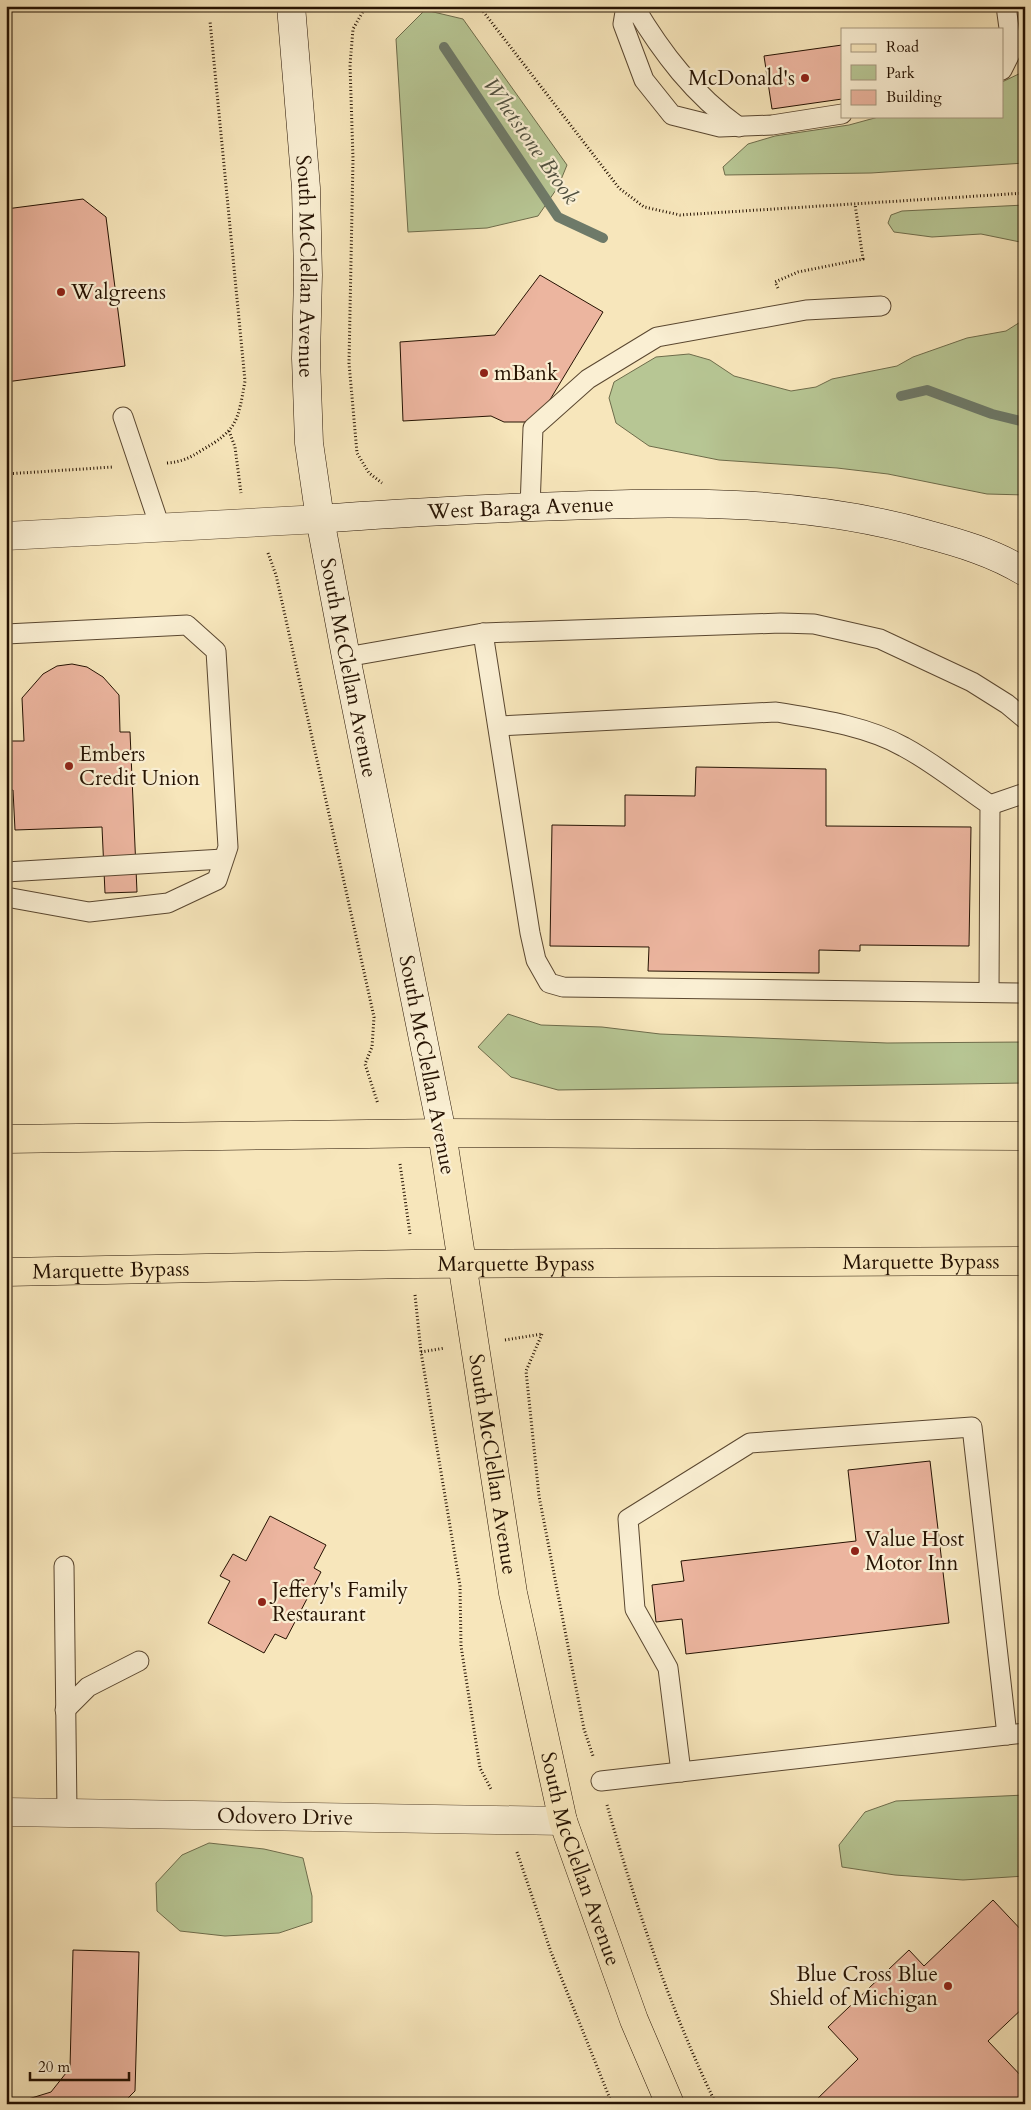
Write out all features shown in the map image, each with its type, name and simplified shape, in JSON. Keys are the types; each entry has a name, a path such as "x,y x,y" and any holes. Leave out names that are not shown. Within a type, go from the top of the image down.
{"main road":[{"path":"6,1139 442,1133 1025,1136"},
{"name":"South McClellan Avenue","path":"442,1133 513,1593 563,1821 634,2020 670,2104"},
{"name":"Marquette Bypass","path":"6,1272 412,1264 1025,1261"}],"street":[{"name":"South McClellan Avenue","path":"291,6 306,188 308,275 306,358 309,443 320,518 346,656 442,1133"},
{"name":"West Baraga Avenue","path":"6,536 396,513 689,503 828,511 889,523 972,547 1022,567"},
{"name":"Odovero Drive","path":"6,1812 563,1821"}],"lane":[{"path":"626,6 623,24 644,80 672,115 720,127 739,127 772,125 841,114"},
{"path":"634,6 650,33 690,85 719,112 739,127"},
{"path":"1004,66 1012,50 1006,6"},
{"path":"530,508 533,428 588,379 657,337 806,310 881,306"},
{"path":"123,417 141,465 160,527"},
{"path":"346,656 483,633 781,623 814,624 880,639 972,682 1007,704 1025,719"},
{"path":"6,634 187,625 216,651 228,847 217,880 168,904 90,912 6,897"},
{"path":"483,633 536,960 549,983 563,987 1025,993"},
{"path":"498,726 752,712 776,712 801,716 864,732 904,747 990,805"},
{"path":"990,805 1025,793"},
{"path":"989,992 990,805"},
{"path":"6,872 223,860"},
{"path":"601,1781 681,1772 1016,1734 972,1427 750,1443 628,1519 635,1608 668,1668 681,1772"},
{"path":"64,1566 67,1812"},
{"path":"65,1710 88,1686 139,1661"}],"path":[{"path":"366,6 353,29 350,66 353,159 349,363 357,453 369,472 388,488 396,513"},
{"path":"479,6 619,188 644,207 680,215 1025,193"},
{"path":"6,474 182,462 224,438 240,412 245,381 210,22"},
{"path":"787,313 775,282 798,272 863,259 855,204"},
{"path":"229,431 235,447 240,490"},
{"path":"276,576 374,1017 372,1047 365,1064"},
{"path":"402,1167 411,1242"},
{"path":"542,1334 526,1371 539,1496 582,1720 593,1756"},
{"path":"421,1352 460,1586 461,1646 480,1768"},
{"path":"612,1820 655,1956 716,2104"},
{"path":"522,1864 551,1952 612,2104"}],"green space":[{"path":"425,10 463,19 567,165 558,187 538,216 487,228 408,232 396,39"},
{"path":"1025,71 1025,163 871,173 725,175 723,167 748,144 775,136 849,125 875,118 1004,118 1004,81"},
{"path":"1025,205 1025,243 981,234 932,237 894,232 888,223 891,215 902,211"},
{"path":"1025,319 1025,495 987,494 888,474 837,468 719,460 649,446 616,423 609,398 614,382 656,357 689,354 710,360 734,376 791,391 816,387 832,379 897,366 913,357 967,338 1006,331"},
{"path":"508,1014 541,1025 602,1027 660,1034 887,1043 1025,1042 1025,1083 558,1090 511,1077 478,1047"},
{"path":"1025,1795 1025,1876 963,1880 895,1875 842,1867 839,1845 865,1812 896,1801"},
{"path":"209,1843 264,1849 303,1858 312,1896 312,1922 279,1933 225,1936 180,1931 157,1911 156,1883 182,1855"}],"building":[{"name":"McDonald's","path":"841,45 841,99 772,109 764,56"},
{"name":"Walgreens","path":"83,199 106,217 125,366 6,382 6,209"},
{"name":"mBank","path":"540,275 603,312 548,403 529,422 504,422 491,416 403,421 400,342 495,335"},
{"name":"Embers Credit Union","path":"72,664 87,667 103,677 119,695 120,732 130,732 137,892 105,893 102,827 15,830 13,790 6,790 6,741 24,741 22,698 43,674 57,666"},
{"path":"696,767 826,769 826,826 971,827 969,946 860,945 860,951 819,950 819,973 648,971 649,947 550,946 552,825 625,826 625,795 695,796"},
{"name":"Value Host Motor Inn","path":"930,1461 949,1623 686,1654 682,1619 656,1622 652,1585 684,1581 681,1561 856,1541 848,1470"},
{"name":"Jeffery's Family Restaurant","path":"270,1516 326,1545 314,1568 321,1572 286,1639 275,1634 264,1653 208,1623 230,1581 220,1576 233,1554 246,1561"},
{"name":"Blue Cross Blue Shield of Michigan","path":"993,1900 1025,1934 1025,2006 988,2041 1025,2080 1025,2093 1013,2104 812,2104 858,2059 828,2027 909,1950 924,1966"},
{"path":"73,1950 139,1952 135,2091 122,2104 12,2104 51,2092 70,2068"}],"waterway":[{"name":"Whetstone Brook","path":"444,47 558,217 603,238"},
{"name":"Whetstone Brook","path":"901,396 927,390 992,414 1025,422"}],"place":[{"name":"McDonald's","path":"805,78"},
{"name":"Walgreens","path":"61,292"},
{"name":"mBank","path":"484,373"},
{"name":"Embers Credit Union","path":"69,766"},
{"name":"Value Host Motor Inn","path":"855,1551"},
{"name":"Jeffery's Family Restaurant","path":"262,1602"},
{"name":"Blue Cross Blue Shield of Michigan","path":"948,1986"}]}
